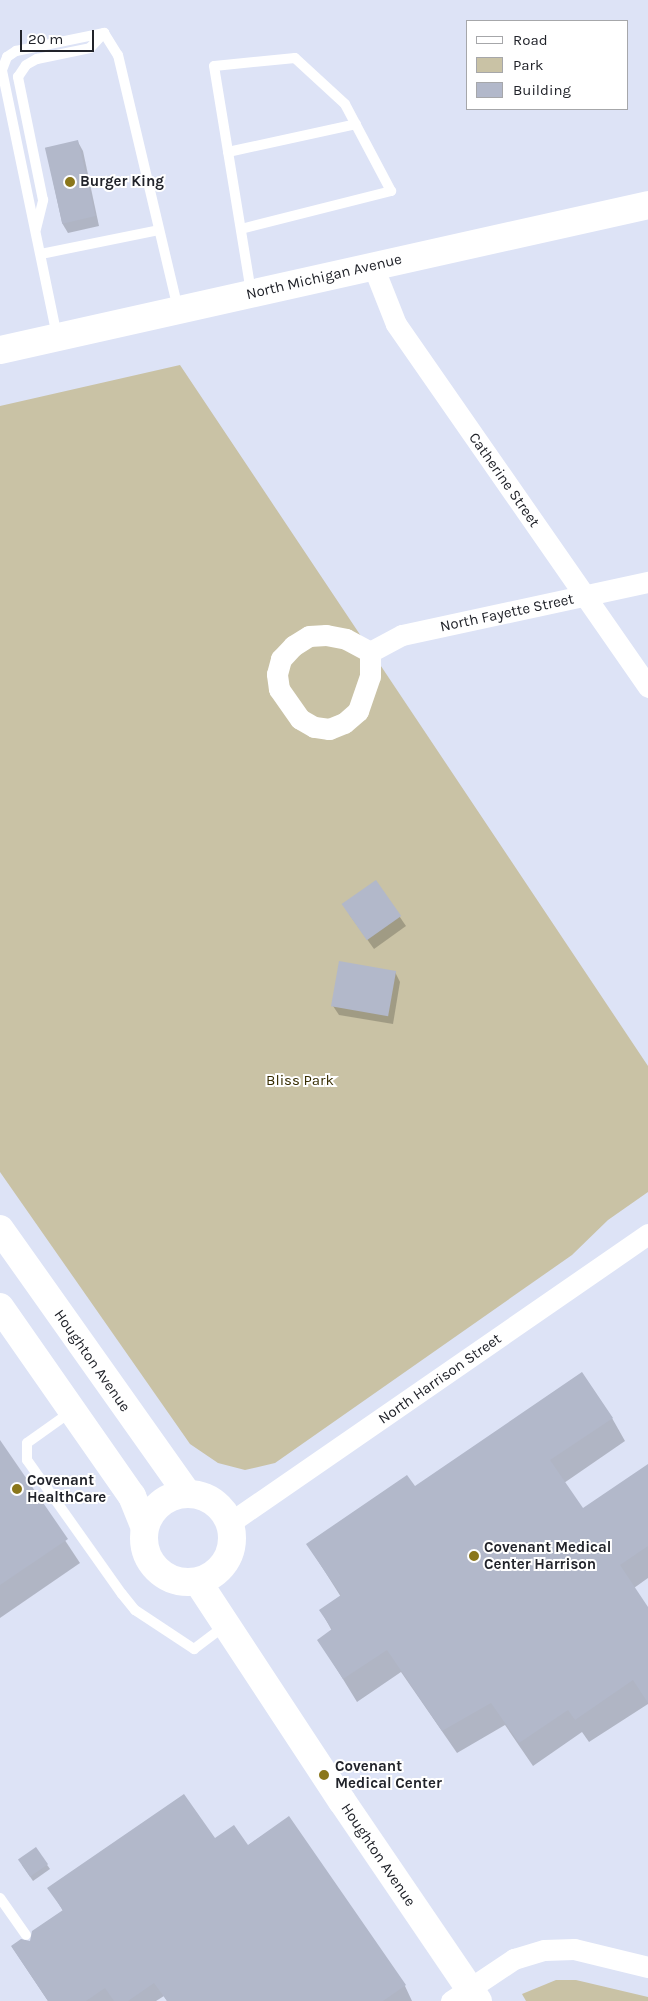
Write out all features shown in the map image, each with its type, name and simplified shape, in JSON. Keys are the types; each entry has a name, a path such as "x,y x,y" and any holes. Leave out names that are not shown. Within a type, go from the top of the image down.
{"street":[{"name":"North Michigan Avenue","path":"0,350 648,205"},
{"name":"Catherine Street","path":"372,266 396,324 648,687"},
{"name":"North Fayette Street","path":"370,652 402,635 648,582"},
{"path":"310,636 346,639 370,652 370,676 358,711 333,728 314,727 300,719 279,689 277,674 282,659 293,646 310,636"},
{"name":"Houghton Avenue","path":"0,1229 186,1492"},
{"name":"North Harrison Street","path":"231,1522 648,1234"},
{"path":"4,1320 72,1410 132,1496 144,1526 144,1545 151,1563 163,1575 178,1581 198,1582 217,1571 231,1550 231,1522 218,1505 186,1492 167,1497 152,1509 144,1526"},
{"name":"Houghton Avenue","path":"198,1582 466,1997"},
{"path":"466,1997 514,1959 544,1950 574,1949 648,1967"}],"lane":[{"path":"104,33 118,55 178,310"},
{"path":"57,337 2,70 7,57 16,51 104,33"},
{"path":"36,232 43,200 18,77 26,66 37,59 90,48 104,33"},
{"path":"241,229 391,191 345,104 295,58 214,66 251,293"},
{"path":"228,152 356,124"},
{"path":"41,254 159,230"},
{"path":"72,1410 28,1443 27,1460 135,1610 194,1649 225,1626"},
{"path":"0,1898 26,1935"}],"green space":[{"name":"Bliss Park","path":"180,365 648,1066 648,1192 608,1220 572,1255 275,1463 245,1470 218,1463 190,1444 0,1172 0,406"},
{"path":"556,1980 576,1980 648,1997 648,2001 526,2001 522,1994"}],"building":[{"name":"Burger King","path":"78,140 96,216 62,224 45,148"},
{"path":"376,880 401,916 367,940 342,904"},
{"path":"339,961 396,971 388,1016 331,1006"},
{"name":"Covenant Medical Center Harrison","path":"582,1372 613,1418 550,1460 583,1508 648,1464 648,1546 620,1565 648,1607 648,1703 633,1680 575,1720 568,1710 519,1743 491,1703 442,1731 387,1650 343,1679 317,1640 332,1629 319,1610 341,1595 306,1544 407,1475 415,1486"},
{"name":"Covenant HealthCare","path":"0,1440 68,1539 0,1585"},
{"path":"184,1794 215,1838 234,1825 248,1845 289,1816 406,1985 383,2001 167,2001 154,1983 128,2001 114,2001 105,1988 86,2001 48,2001 11,1946 21,1939 30,1941 32,1931 63,1910 47,1888"},
{"path":"36,1847 48,1864 30,1877 18,1860"}],"place":[{"name":"Burger King","path":"70,182"},
{"name":"Covenant HealthCare","path":"17,1489"},
{"name":"Covenant Medical Center Harrison","path":"474,1556"},
{"name":"Covenant Medical Center","path":"324,1775"}]}
